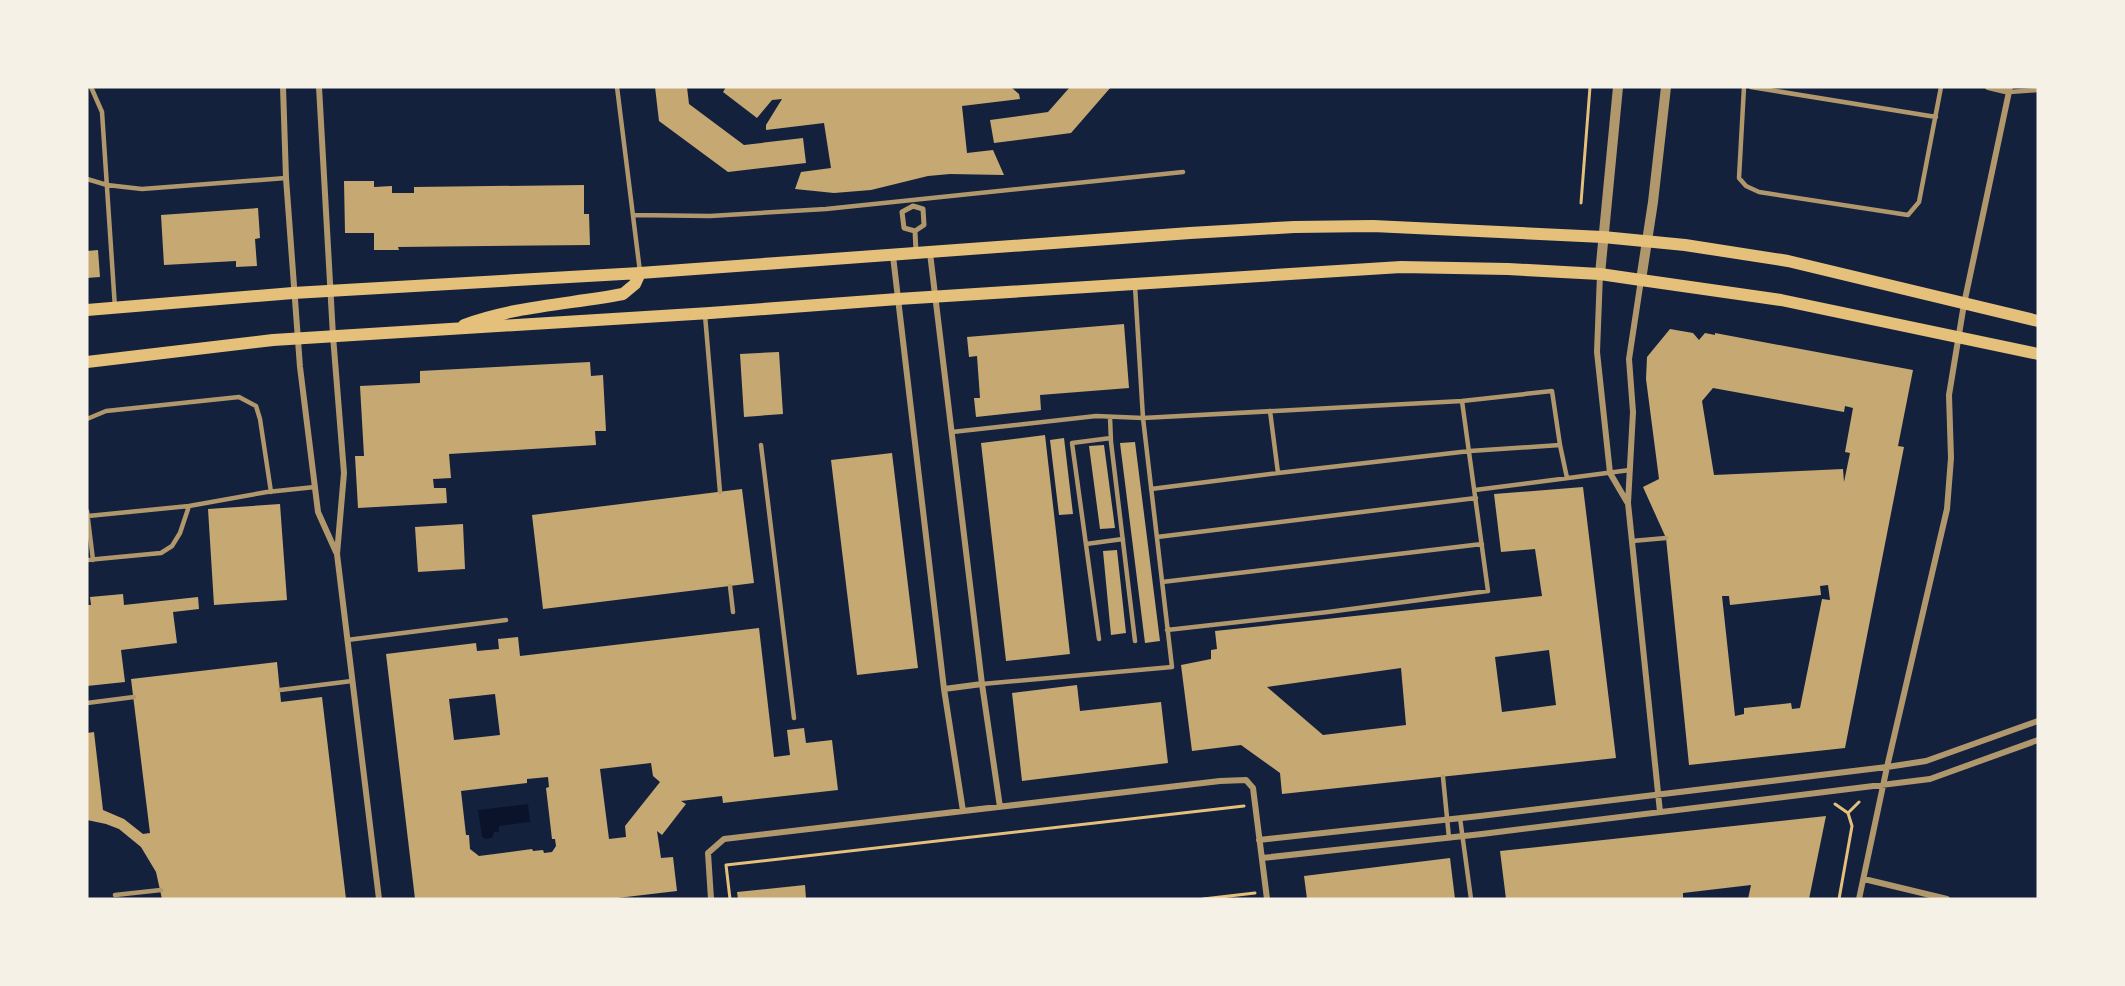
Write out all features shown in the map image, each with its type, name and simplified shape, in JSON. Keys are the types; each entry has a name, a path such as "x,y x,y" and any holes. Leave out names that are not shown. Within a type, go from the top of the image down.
{"main road":[{"path":"87,310 293,293 640,273 1294,227 1373,226 1487,230 1647,240 1788,261 2038,321"},
{"path":"87,362 297,338 705,314 936,296 1401,267 1600,274 1781,300 2038,354"},
{"path":"452,329 481,318 623,294 635,284 640,273"}],"street":[{"path":"283,87 286,178 297,338 318,512 337,554"},
{"path":"319,87 333,336 344,473 337,554 379,899"},
{"path":"1618,87 1600,274 1597,352 1610,473 1628,503"},
{"path":"1660,812 1628,503 1633,412 1629,359 1666,87"},
{"path":"1859,899 1883,784 1947,509 1951,458 1949,395 1964,304 2010,89 1988,87"},
{"path":"913,203 923,210 924,225 915,231 904,228 902,212 913,203"},
{"path":"915,231 936,296 982,684 1000,807"},
{"path":"893,256 944,689 963,811"},
{"path":"944,689 982,684"},
{"path":"1259,840 1447,820 1887,767 1926,761 2038,721"},
{"path":"1262,858 1449,838 1930,779 2038,740"},
{"path":"711,899 708,853 724,839 1220,781 1246,780 1253,788 1267,899"},
{"path":"1864,879 1947,899"}],"lane":[{"path":"91,87 102,112 114,308"},
{"path":"617,87 640,273"},
{"path":"1744,87 1738,178 1746,186 1759,192 1908,214 1919,202 1941,87"},
{"path":"1751,87 1936,117"},
{"path":"2010,89 2038,90"},
{"path":"633,215 710,216 913,203 1183,172"},
{"path":"87,179 107,185 142,189 286,178"},
{"path":"982,684 1172,667 1143,418 1135,284"},
{"path":"705,314 720,492"},
{"path":"952,432 1096,416 1143,418 1462,401 1552,391 1560,446 1568,478"},
{"path":"87,419 106,411 239,397 256,406 271,492"},
{"path":"1167,630 1488,591 1462,401"},
{"path":"1270,411 1278,473"},
{"path":"1110,417 1135,641"},
{"path":"1099,639 1072,443 1111,438"},
{"path":"761,445 794,718"},
{"path":"1151,489 1470,451 1560,446"},
{"path":"1475,490 1630,470"},
{"path":"88,516 189,506 315,487"},
{"path":"1157,537 1476,498"},
{"path":"87,511 90,560 161,553 172,546 180,533 189,506"},
{"path":"1632,541 1666,538"},
{"path":"1086,543 1123,539"},
{"path":"1162,582 1482,544"},
{"path":"730,586 733,612"},
{"path":"347,640 506,620"},
{"path":"280,690 352,681"},
{"path":"87,703 134,697"},
{"path":"1443,777 1449,838"},
{"path":"1460,818 1472,899"},
{"path":"115,896 161,890"}],"path":[{"path":"1581,203 1590,87"},
{"path":"1848,813 1859,802"},
{"path":"1835,804 1848,813 1852,826 1839,899"},
{"path":"730,899 726,865 1246,806"},
{"path":"1203,899 1256,893"}],"water":[{"path":"528,804 530,822 499,826 499,832 494,832 492,838 485,839 482,836 478,810"}],"building":[{"path":"655,87 687,87 689,104 744,145 803,138 806,163 728,172 659,121"},
{"path":"726,87 1011,87 1019,94 1020,99 962,106 967,153 993,150 1004,175 928,176 871,190 834,193 795,189 801,172 831,168 824,123 766,130 766,125 782,99 772,100 757,118 723,92"},
{"path":"1070,87 1111,87 1071,133 994,143 990,120 1048,112"},
{"path":"344,181 374,181 374,187 392,186 392,193 414,193 414,187 584,185 584,214 589,214 590,245 398,247 399,250 374,250 374,233 345,233"},
{"path":"258,208 260,238 255,239 257,266 236,267 236,261 164,265 161,215"},
{"path":"98,250 100,277 87,278 87,251"},
{"path":"1124,324 1129,388 1040,395 1041,410 976,417 974,398 980,398 977,356 969,357 967,337"},
{"path":"1670,329 1693,333 1699,340 1705,333 1715,335 1715,333 1913,370 1898,446 1904,447 1845,748 1689,765 1666,538 1643,487 1659,479 1646,379 1647,357","holes":["1713,388 1844,412 1845,406 1853,408 1845,452 1850,453 1844,482 1843,469 1714,475 1702,401","1828,585 1830,600 1822,599 1800,708 1792,709 1791,703 1744,708 1744,714 1735,716 1722,596 1729,596 1730,605 1821,595 1820,586"]},
{"path":"779,352 783,414 744,417 740,354"},
{"path":"590,362 591,376 603,375 606,431 595,431 596,445 449,454 451,478 433,479 434,488 446,488 447,503 358,508 355,456 364,456 360,386 420,383 420,371"},
{"path":"1045,435 1070,654 1006,661 981,443"},
{"path":"1064,438 1073,514 1059,515 1050,440"},
{"path":"1135,442 1160,641 1145,643 1120,443"},
{"path":"1104,445 1115,528 1100,529 1089,446"},
{"path":"892,453 918,668 857,675 831,460"},
{"path":"1583,487 1616,758 1282,794 1280,773 1241,745 1192,751 1181,665 1211,659 1211,650 1217,649 1215,631 1542,596 1535,549 1501,552 1494,494","holes":["1549,650 1556,705 1502,712 1495,657","1401,668 1406,725 1323,735 1267,687"]},
{"path":"742,489 754,583 543,609 532,515"},
{"path":"280,504 287,600 214,605 208,509"},
{"path":"463,524 465,569 418,572 415,527"},
{"path":"1117,550 1126,633 1111,635 1103,551"},
{"path":"123,594 124,605 198,597 199,609 173,612 177,643 121,650 125,682 87,686 87,605 91,605 90,597"},
{"path":"759,628 774,757 790,755 787,730 804,728 806,743 832,740 838,790 723,803 722,796 681,801 686,804 662,835 657,831 661,858 673,857 677,891 609,899 415,899 386,654 476,643 477,651 499,649 498,639 518,637 520,656","holes":["495,694 500,735 454,740 449,699","651,763 653,776 660,782 625,826 626,837 609,839 600,769","548,777 549,787 546,788 552,839 555,839 556,846 552,852 544,853 543,850 533,851 532,849 479,856 470,849 469,835 466,835 461,791 527,783 527,779"]},
{"path":"277,662 281,702 322,697 346,899 162,899 156,872 141,847 119,829 87,820 87,733 94,732 103,810 124,819 143,834 150,833 131,679"},
{"path":"1077,685 1080,711 1161,702 1168,763 1022,781 1012,693"},
{"path":"1826,816 1809,899 1748,899 1751,885 1683,893 1683,899 1506,899 1500,851"},
{"path":"1450,858 1455,899 1307,899 1304,876"},
{"path":"805,885 806,899 738,899 737,892"}]}
